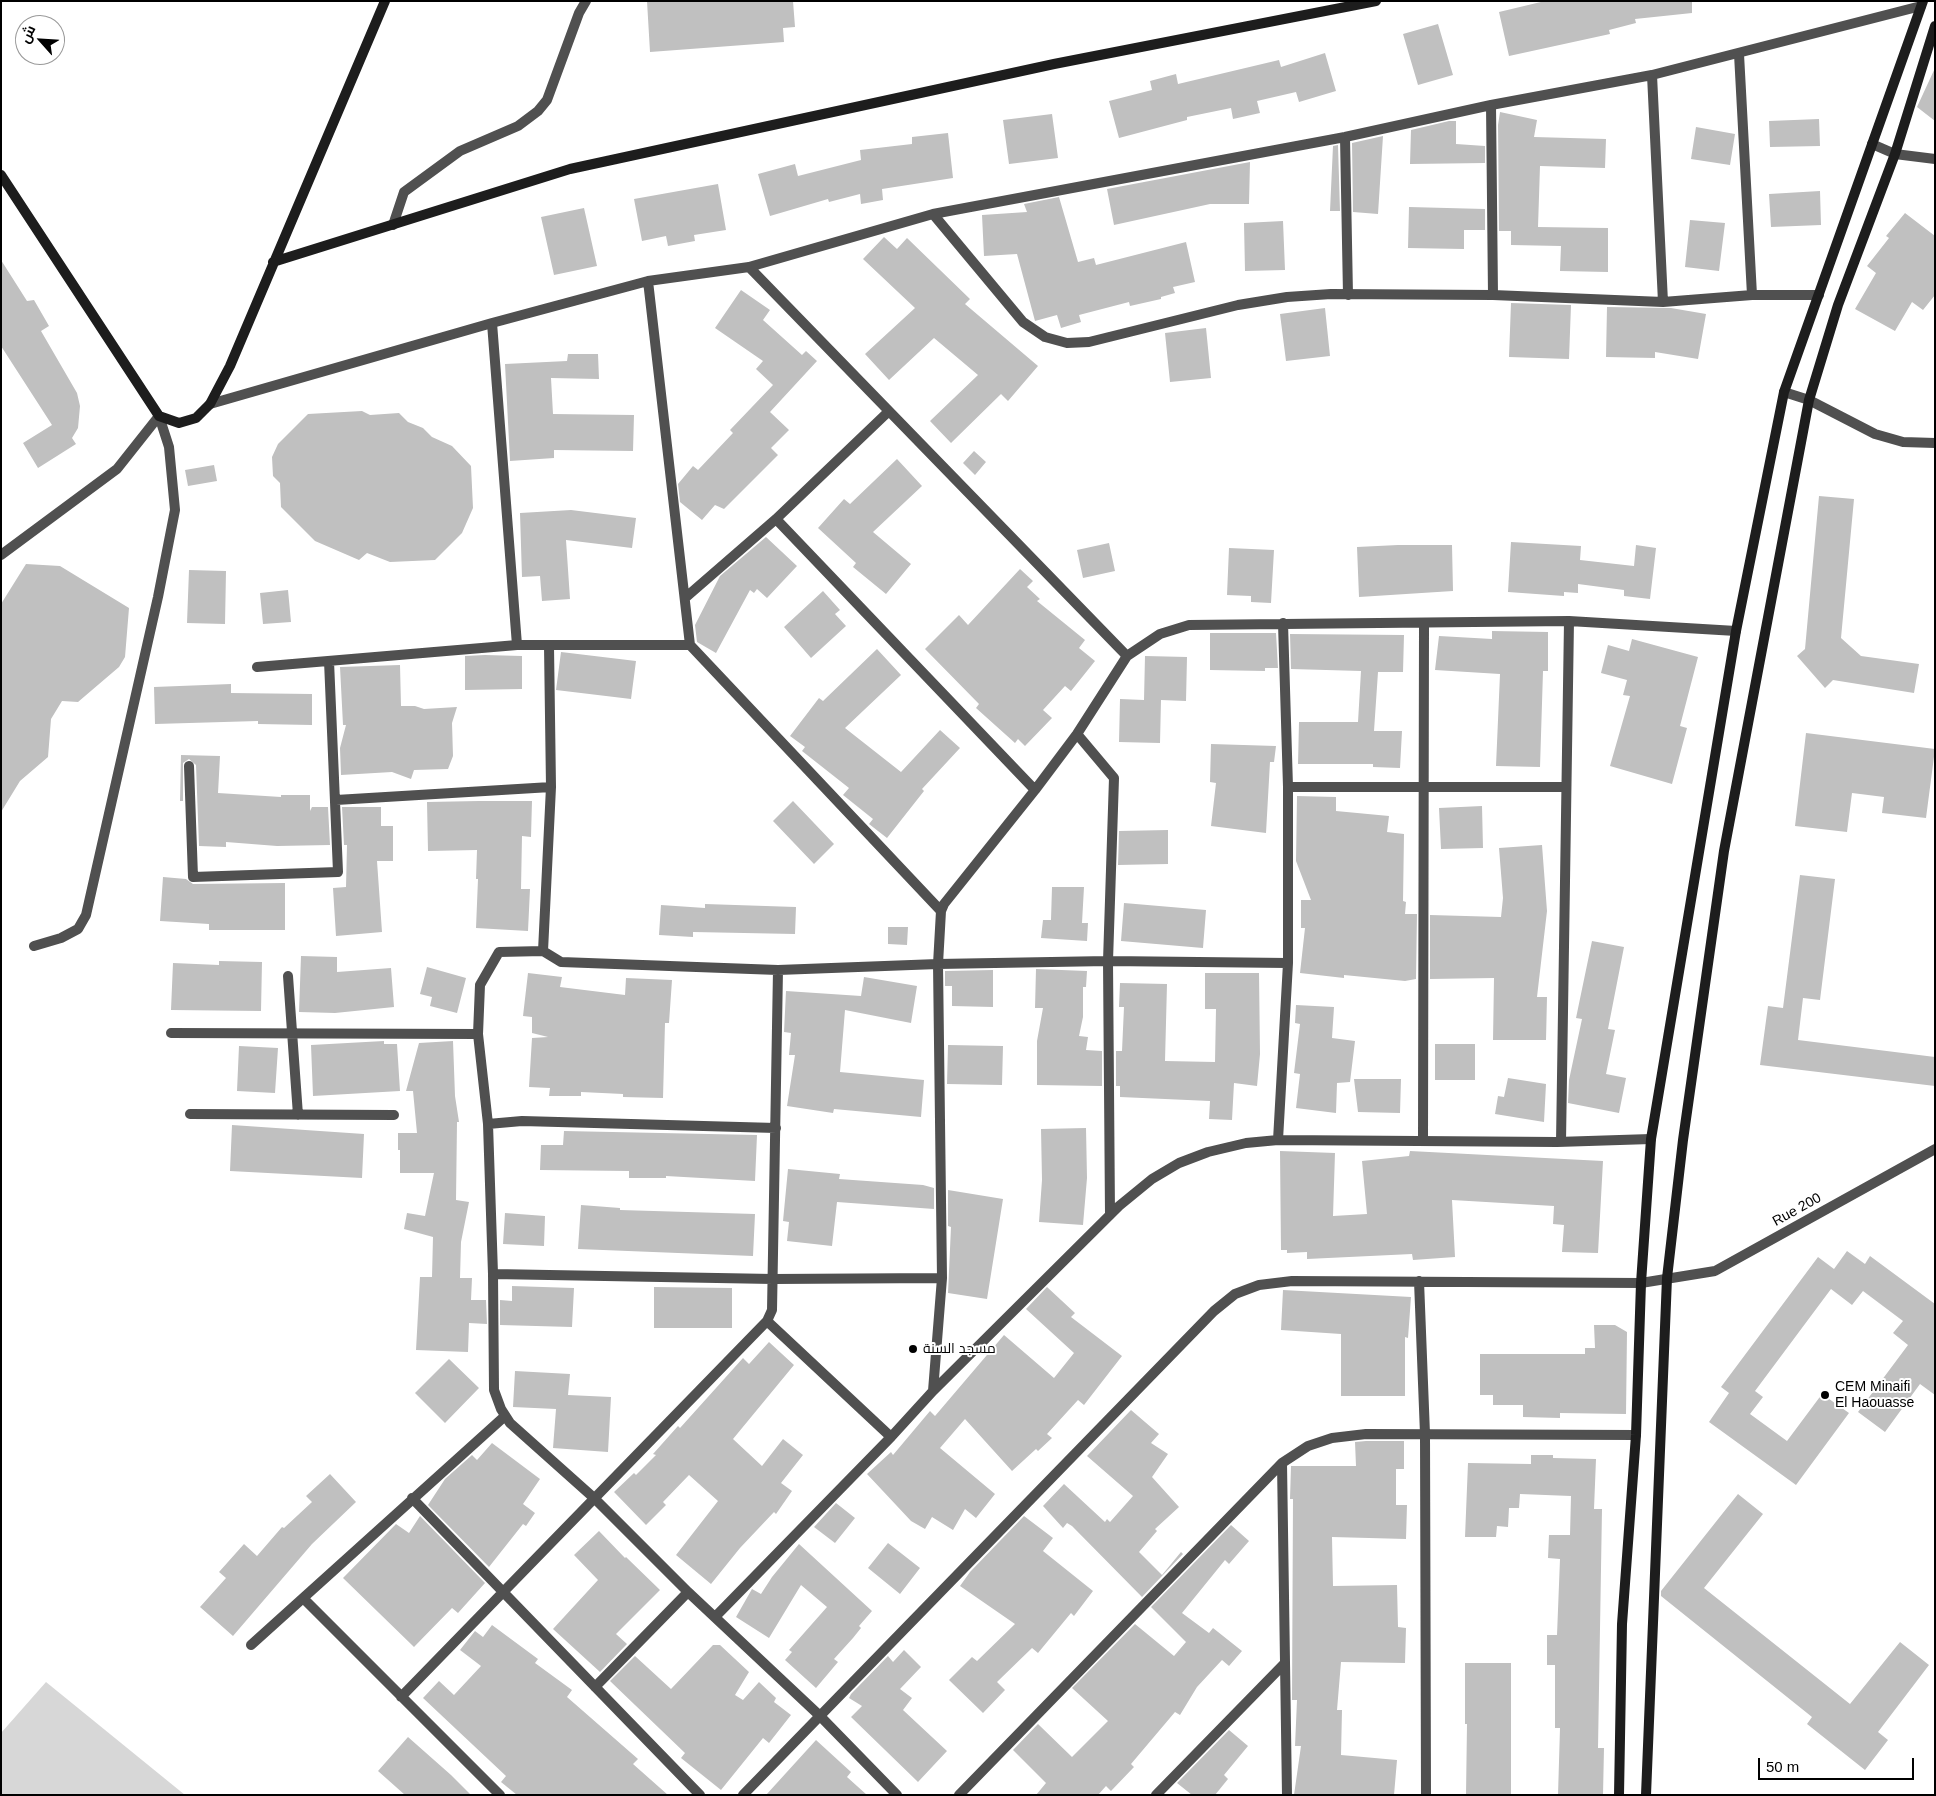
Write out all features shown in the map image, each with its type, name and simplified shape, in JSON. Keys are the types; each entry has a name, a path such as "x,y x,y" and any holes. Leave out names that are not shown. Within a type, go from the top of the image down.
{"main road":[{"path":"1,175 160,416 179,423 196,418 210,404 230,366 385,1"},
{"path":"273,262 570,169 1054,64 1376,1"},
{"path":"1619,1795 1622,1624 1636,1434 1641,1283 1651,1139 1736,631 1784,392 1922,4"},
{"path":"1646,1795 1667,1278 1683,1140 1724,851 1809,400 1838,305 1895,154 1935,26"}],"street":[{"path":"393,225 404,192 460,151 518,126 538,111 547,100 579,13 586,1"},
{"path":"210,404 492,323 648,281 749,267 933,214 1345,137 1491,105 1652,75 1740,54 1922,4"},
{"path":"1740,54 1752,296"},
{"path":"1652,75 1663,302"},
{"path":"1491,105 1493,295"},
{"path":"1345,137 1348,295"},
{"path":"1872,144 1895,154 1935,159"},
{"path":"933,214 1023,322 1045,337 1067,343 1089,342 1238,305 1287,297 1493,295 1663,302 1752,296 1819,295"},
{"path":"749,267 888,412 1128,656"},
{"path":"648,281 690,644 941,911"},
{"path":"492,323 517,646"},
{"path":"1784,392 1809,400 1875,434 1903,442 1935,443"},
{"path":"685,598 776,520 888,412"},
{"path":"1,554 117,469 160,416"},
{"path":"34,946 61,938 78,929 86,915 158,597 175,510 169,447 160,416"},
{"path":"776,520 1035,790"},
{"path":"933,1391 942,1278 938,964 941,911 944,904 1035,790 1076,734 1128,656 1160,634 1189,625 1569,621 1736,631"},
{"path":"1561,1142 1569,621"},
{"path":"1278,1140 1288,963 1288,787 1283,623"},
{"path":"1423,1141 1424,624"},
{"path":"257,667 517,646 690,644"},
{"path":"543,951 551,788 549,646"},
{"path":"189,766 193,877 338,872 329,661"},
{"path":"1076,734 1114,778 1108,961 1110,1215"},
{"path":"1288,787 1566,787"},
{"path":"336,800 551,788"},
{"path":"897,1795 820,1716 688,1592 594,1498 510,1423 506,1416 494,1390 493,1274 488,1124 478,1034 480,985 499,952 543,951 561,962 778,970 938,964 1108,961 1288,963"},
{"path":"401,1697 766,1321 772,1310 778,970"},
{"path":"288,976 298,1115"},
{"path":"171,1033 293,1035 478,1034"},
{"path":"190,1114 394,1115"},
{"path":"488,1124 522,1121 776,1128"},
{"path":"715,1617 892,1437 933,1391 1110,1215 1152,1179 1179,1163 1227,1147 1278,1140 1561,1142 1651,1139"},
{"name":"Rue 200","path":"743,1795 1214,1311 1235,1294 1260,1285 1292,1280 1641,1283 1715,1271 1935,1149"},
{"path":"493,1274 773,1279 942,1278"},
{"path":"1419,1281 1425,1434 1426,1795"},
{"path":"766,1321 892,1437"},
{"path":"251,1645 412,1498 506,1416"},
{"path":"959,1795 1282,1463 1308,1446 1332,1438 1366,1434 1636,1434"},
{"path":"1282,1463 1287,1795"},
{"path":"412,1498 700,1795"},
{"path":"595,1686 688,1592"},
{"path":"303,1598 500,1795"},
{"path":"1156,1795 1285,1663"}],"shaded area":[{"path":"46,1682 185,1795 1,1795 1,1733"}],"building":[{"path":"647,1 793,1 795,27 783,28 784,42 650,52"},
{"path":"1545,1 1692,1 1692,13 1635,19 1636,23 1609,30 1610,34 1509,56 1499,12"},
{"path":"1438,24 1453,75 1418,85 1403,34"},
{"path":"1325,53 1336,91 1299,102 1296,92 1257,101 1260,113 1233,119 1231,108 1187,117 1187,120 1119,138 1109,101 1152,90 1150,81 1176,74 1178,84 1279,60 1281,67"},
{"path":"1935,68 1935,121 1917,107"},
{"path":"1500,112 1537,120 1534,137 1606,139 1605,168 1540,166 1538,227 1608,228 1608,272 1560,271 1561,246 1511,245 1511,231 1499,231 1498,125"},
{"path":"1052,114 1058,158 1009,164 1003,120"},
{"path":"1819,119 1820,146 1770,147 1769,121"},
{"path":"1456,121 1456,144 1485,146 1485,163 1410,164 1411,130"},
{"path":"1696,127 1735,134 1730,165 1691,159"},
{"path":"948,133 953,178 882,189 883,200 861,204 860,194 829,202 828,199 770,216 758,174 795,164 798,176 861,160 860,150 912,144 912,137"},
{"path":"1383,136 1378,214 1353,212 1352,143"},
{"path":"1338,145 1340,211 1330,211 1333,146"},
{"path":"1250,162 1249,204 1210,204 1114,225 1107,189"},
{"path":"718,184 726,230 694,235 695,241 668,246 666,236 642,241 634,199"},
{"path":"1820,191 1821,225 1771,227 1769,194"},
{"path":"1059,197 1078,262 1094,258 1096,265 1186,242 1195,282 1173,287 1175,293 1161,297 1161,299 1130,306 1129,302 1079,315 1081,322 1061,328 1057,315 1035,321 1017,254 984,256 982,215 1027,212 1024,204"},
{"path":"1409,207 1485,209 1485,230 1464,230 1464,249 1408,248"},
{"path":"584,208 597,266 554,275 541,217"},
{"path":"1905,213 1935,236 1935,295 1923,310 1912,302 1895,331 1855,309 1876,273 1867,266 1889,238 1886,236"},
{"path":"1690,220 1725,223 1719,271 1685,267"},
{"path":"1283,221 1285,270 1245,271 1244,223"},
{"path":"884,237 897,249 907,238 970,299 965,304 1038,366 1008,401 1001,394 951,443 930,421 978,375 934,338 889,380 865,354 915,308 863,259"},
{"path":"1,260 27,301 34,300 49,326 41,331 77,393 80,406 78,428 72,438 76,444 38,468 23,443 52,425 1,346"},
{"path":"741,290 770,310 763,320 802,355 806,351 817,361 770,412 789,430 771,448 778,455 724,509 715,505 702,520 680,502 678,484 693,466 698,470 733,433 730,430 773,385 756,369 763,361 715,328"},
{"path":"1511,303 1571,305 1569,359 1509,357"},
{"path":"1607,307 1671,308 1706,314 1698,359 1655,352 1655,358 1606,357"},
{"path":"1325,308 1330,356 1286,361 1280,314"},
{"path":"1206,328 1211,378 1170,382 1165,333"},
{"path":"568,354 598,354 599,379 551,378 553,414 634,415 633,451 554,450 554,458 510,461 505,364 567,361"},
{"path":"362,411 370,415 399,413 408,422 423,428 432,437 452,446 471,466 473,508 462,533 435,560 390,562 367,553 359,560 315,541 281,507 280,483 273,476 272,457 278,444 308,414"},
{"path":"974,451 986,462 975,475 963,463"},
{"path":"897,459 922,486 873,532 911,564 886,594 853,567 856,563 818,528 844,499 850,504"},
{"path":"214,465 217,481 188,486 185,470"},
{"path":"1819,496 1854,499 1841,638 1861,656 1919,664 1914,693 1833,680 1825,688 1797,656 1805,649"},
{"path":"571,510 636,518 632,548 566,540 570,599 542,601 540,576 522,577 520,513"},
{"path":"766,537 797,566 767,598 757,589 754,593 750,590 716,653 697,642 695,625 720,576"},
{"path":"1511,542 1581,546 1580,560 1634,566 1636,545 1656,548 1650,599 1624,596 1624,590 1578,584 1578,593 1564,592 1564,596 1508,592"},
{"path":"1109,543 1115,571 1083,578 1077,550"},
{"path":"1452,545 1453,591 1359,597 1357,547"},
{"path":"1229,548 1274,550 1271,603 1251,602 1251,596 1227,595"},
{"path":"26,564 60,566 129,608 125,657 119,667 78,702 62,701 51,719 48,757 20,781 1,812 1,604"},
{"path":"1020,569 1033,581 1027,587 1040,599 1037,601 1085,640 1079,648 1095,661 1071,691 1065,686 1043,710 1052,718 1025,746 1018,739 1015,743 976,708 979,704 925,649 959,615 968,625"},
{"path":"189,570 226,571 225,624 187,623"},
{"path":"288,590 291,622 263,624 260,593"},
{"path":"823,591 840,610 835,614 846,626 811,658 784,627"},
{"path":"1492,631 1548,632 1548,671 1543,671 1540,767 1496,766 1500,674 1435,670 1439,636 1492,639"},
{"path":"1210,633 1276,633 1278,668 1265,668 1265,671 1210,670"},
{"path":"1290,634 1404,635 1403,672 1378,672 1374,731 1402,731 1400,768 1373,767 1373,764 1298,764 1299,722 1358,722 1361,671 1291,669"},
{"path":"1632,639 1698,657 1680,726 1687,728 1672,784 1610,766 1630,696 1623,695 1627,680 1601,673 1608,645 1629,651"},
{"path":"877,649 901,675 845,728 901,772 940,730 960,748 922,789 924,791 887,838 869,824 873,819 843,795 849,788 802,751 805,747 790,736 819,698 823,701"},
{"path":"561,652 636,661 631,699 556,690"},
{"path":"465,656 522,656 522,689 465,690"},
{"path":"1145,656 1187,657 1186,701 1161,700 1160,743 1119,742 1120,699 1144,700"},
{"path":"400,665 401,706 415,706 424,709 457,707 452,723 453,756 448,769 414,770 411,779 392,772 341,775 340,748 346,725 343,725 340,667"},
{"path":"231,684 231,693 312,694 312,725 258,724 258,721 155,724 154,687"},
{"path":"1806,733 1935,749 1926,818 1882,813 1884,797 1852,793 1847,832 1795,826"},
{"path":"1211,744 1276,746 1274,762 1270,762 1266,833 1211,826 1216,783 1210,782"},
{"path":"181,755 220,756 218,793 281,797 281,795 310,795 310,811 312,807 328,807 330,845 277,846 226,842 226,847 199,846 196,765 189,759 183,763 183,801 180,801"},
{"path":"1297,796 1336,797 1336,811 1389,816 1387,832 1404,834 1403,901 1406,902 1405,914 1417,914 1416,979 1405,981 1344,975 1344,978 1300,973 1305,928 1301,928 1301,900 1311,900 1296,861"},
{"path":"532,801 531,837 522,836 521,889 530,889 528,931 476,928 477,850 428,851 427,802"},
{"path":"793,801 834,844 814,864 773,821"},
{"path":"1482,806 1483,848 1441,849 1439,808"},
{"path":"342,807 381,807 381,826 393,826 393,861 377,861 382,932 336,936 333,888 346,887 347,845 344,845"},
{"path":"1168,830 1168,864 1118,865 1119,831"},
{"path":"1542,845 1547,911 1537,997 1547,997 1546,1040 1493,1040 1494,978 1430,979 1430,915 1501,917 1503,898 1499,848"},
{"path":"1800,875 1835,879 1820,1000 1803,998 1798,1040 1935,1057 1935,1086 1760,1065 1768,1006 1783,1008"},
{"path":"163,877 186,879 193,884 285,883 285,930 209,930 209,924 160,921"},
{"path":"1052,887 1084,887 1082,923 1088,923 1087,941 1041,938 1043,920 1051,920"},
{"path":"1124,903 1206,910 1203,948 1121,941"},
{"path":"705,904 796,907 795,934 693,932 693,937 659,935 661,905 705,908"},
{"path":"888,927 908,927 907,945 888,944"},
{"path":"1592,941 1624,947 1608,1029 1615,1030 1606,1074 1626,1078 1619,1113 1568,1103 1569,1080 1582,1019 1576,1018"},
{"path":"301,956 337,957 337,972 391,968 394,1007 335,1013 299,1012"},
{"path":"219,961 262,962 261,1011 171,1010 173,963 219,965"},
{"path":"427,967 466,978 457,1013 430,1006 432,997 420,994"},
{"path":"1036,969 1087,971 1086,987 1083,987 1083,1017 1079,1036 1088,1037 1086,1050 1102,1051 1102,1086 1037,1085 1037,1041 1043,1008 1035,1008"},
{"path":"993,970 993,1007 952,1006 952,986 945,986 945,971"},
{"path":"528,973 562,977 560,987 625,995 626,978 672,980 669,1023 665,1023 663,1098 623,1097 623,1094 581,1092 581,1096 549,1096 550,1088 529,1087 532,1038 548,1037 532,1033 532,1017 523,1016"},
{"path":"1205,973 1259,973 1260,1054 1257,1086 1234,1083 1232,1120 1209,1119 1210,1101 1120,1097 1120,1086 1116,1086 1116,1051 1122,1051 1124,1007 1119,1007 1120,983 1167,984 1165,1061 1215,1062 1216,1009 1205,1009"},
{"path":"864,977 917,986 911,1023 845,1010 840,1072 924,1080 921,1117 834,1109 833,1113 787,1106 795,1055 789,1055 791,1033 784,1032 786,991 861,996"},
{"path":"1296,1005 1334,1007 1332,1038 1355,1041 1350,1082 1337,1083 1336,1113 1296,1108 1300,1074 1294,1073 1300,1024 1295,1023"},
{"path":"384,1041 384,1044 397,1044 400,1091 313,1096 311,1045"},
{"path":"453,1041 455,1096 459,1122 457,1122 456,1200 469,1202 461,1242 460,1278 472,1278 471,1300 486,1300 487,1324 469,1323 468,1352 416,1350 420,1277 432,1277 433,1237 404,1229 407,1213 425,1216 434,1173 400,1173 400,1150 398,1150 398,1133 417,1133 413,1091 406,1091 419,1043"},
{"path":"1435,1044 1475,1044 1475,1080 1435,1080"},
{"path":"948,1045 1003,1046 1002,1085 947,1084"},
{"path":"239,1046 278,1048 275,1093 237,1091"},
{"path":"1508,1078 1546,1084 1544,1122 1495,1114 1498,1096 1504,1097"},
{"path":"1354,1079 1401,1079 1400,1113 1358,1112"},
{"path":"232,1125 364,1134 362,1178 230,1171"},
{"path":"1086,1128 1087,1178 1083,1225 1039,1222 1042,1180 1041,1129"},
{"path":"564,1131 757,1135 755,1181 666,1176 666,1178 629,1178 629,1171 540,1170 541,1145 563,1145"},
{"path":"1280,1151 1335,1153 1333,1216 1367,1214 1362,1161 1409,1156 1410,1151 1603,1161 1598,1253 1562,1252 1564,1225 1553,1224 1554,1206 1452,1200 1455,1257 1413,1260 1412,1254 1307,1259 1307,1252 1287,1253 1287,1250 1281,1250"},
{"path":"788,1169 840,1174 839,1179 923,1185 934,1188 934,1209 837,1202 832,1246 787,1241 789,1222 783,1221"},
{"path":"948,1190 1003,1199 987,1299 948,1293 951,1227 948,1226"},
{"path":"581,1205 620,1208 620,1210 755,1214 753,1256 578,1249"},
{"path":"505,1213 545,1216 544,1246 503,1244"},
{"path":"1847,1251 1865,1264 1870,1256 1935,1304 1935,1395 1920,1384 1885,1432 1858,1412 1908,1345 1893,1333 1903,1321 1863,1291 1852,1305 1831,1289 1755,1391 1763,1397 1750,1414 1787,1441 1822,1394 1849,1413 1796,1485 1709,1422 1729,1393 1721,1387 1818,1257 1834,1269"},
{"path":"512,1286 574,1288 572,1327 500,1325 500,1300 512,1301"},
{"path":"654,1287 732,1288 732,1328 654,1328"},
{"path":"1047,1287 1075,1313 1071,1317 1122,1356 1084,1405 1078,1400 1047,1434 1052,1438 1038,1451 1036,1449 1012,1471 965,1419 940,1448 995,1494 976,1518 965,1509 953,1530 932,1517 925,1529 911,1521 867,1474 891,1452 893,1455 930,1411 935,1416 1004,1335 1054,1378 1074,1353 1026,1309"},
{"path":"1283,1290 1411,1297 1408,1338 1405,1337 1405,1396 1341,1396 1341,1334 1281,1330"},
{"path":"1594,1325 1615,1325 1627,1332 1626,1414 1560,1413 1560,1418 1523,1417 1523,1405 1493,1405 1493,1395 1480,1395 1480,1354 1585,1354 1585,1348 1595,1348"},
{"path":"769,1342 794,1365 733,1439 762,1466 783,1439 803,1455 781,1483 792,1491 776,1514 774,1512 740,1548 711,1584 676,1555 718,1501 689,1475 663,1502 666,1505 646,1525 614,1492 634,1473 636,1475 656,1455 653,1454 678,1426 680,1428 743,1358 749,1364"},
{"path":"449,1359 479,1388 445,1423 415,1393"},
{"path":"515,1371 570,1374 568,1395 611,1397 608,1452 553,1448 556,1409 513,1407"},
{"path":"1131,1410 1159,1434 1151,1443 1168,1454 1152,1477 1179,1507 1155,1529 1157,1531 1139,1552 1162,1575 1181,1552 1183,1554 1142,1597 1072,1526 1067,1523 1063,1528 1043,1506 1064,1484 1105,1522 1107,1519 1110,1522 1133,1496 1087,1456"},
{"path":"1404,1441 1404,1469 1396,1469 1396,1505 1407,1505 1406,1539 1332,1537 1333,1586 1397,1585 1398,1627 1406,1628 1405,1663 1341,1662 1337,1710 1342,1710 1341,1755 1397,1760 1394,1795 1294,1795 1301,1746 1295,1746 1297,1700 1292,1700 1293,1499 1290,1499 1291,1466 1356,1466 1355,1442"},
{"path":"492,1443 540,1479 523,1504 535,1513 526,1526 523,1524 489,1567 428,1505 445,1479 472,1455 477,1460"},
{"path":"1531,1455 1553,1455 1553,1458 1596,1459 1594,1509 1602,1509 1598,1748 1604,1748 1603,1795 1558,1795 1560,1728 1555,1728 1555,1665 1547,1665 1547,1635 1557,1635 1560,1559 1548,1558 1549,1535 1570,1535 1571,1496 1520,1494 1519,1508 1509,1508 1508,1527 1497,1526 1496,1537 1465,1537 1468,1463 1531,1464"},
{"path":"330,1474 356,1502 312,1544 233,1636 200,1607 226,1578 219,1572 244,1544 257,1556 282,1527 284,1528 312,1502 306,1496"},
{"path":"1738,1494 1763,1514 1704,1588 1850,1704 1900,1642 1929,1665 1878,1732 1888,1740 1865,1770 1807,1724 1812,1717 1661,1596 1661,1591"},
{"path":"836,1503 855,1518 835,1543 814,1527"},
{"path":"420,1516 485,1583 458,1613 452,1608 414,1647 343,1578 396,1524 409,1533"},
{"path":"1024,1516 1053,1538 1043,1551 1093,1591 1074,1616 1071,1613 1038,1653 1032,1648 997,1682 1005,1690 983,1713 949,1680 972,1657 977,1661 1015,1624 960,1586 970,1572"},
{"path":"1231,1525 1249,1541 1229,1564 1225,1560 1182,1613 1209,1633 1213,1628 1242,1651 1229,1666 1222,1660 1197,1687 1180,1715 1175,1712 1131,1764 1134,1767 1111,1791 1106,1786 1098,1795 1036,1795 1046,1783 1013,1750 1038,1724 1072,1757 1108,1721 1072,1688 1135,1624 1174,1656 1186,1642 1151,1607"},
{"path":"599,1531 660,1590 616,1634 627,1644 600,1672 553,1629 598,1580 574,1555"},
{"path":"888,1543 920,1568 900,1594 868,1568"},
{"path":"799,1544 872,1611 859,1626 861,1628 834,1659 838,1662 816,1688 785,1660 792,1652 789,1650 827,1607 801,1585 769,1638 736,1617 752,1589 761,1594 772,1577"},
{"path":"492,1625 538,1659 535,1663 572,1690 567,1697 638,1759 633,1764 668,1795 517,1795 501,1782 506,1776 423,1698 439,1681 454,1695 481,1666 460,1650 475,1631 483,1637"},
{"path":"713,1645 720,1645 749,1672 735,1695 743,1700 759,1682 776,1698 774,1702 791,1715 769,1743 763,1738 721,1790 681,1758 685,1753 610,1681 635,1656 671,1689"},
{"path":"904,1650 921,1667 900,1689 912,1698 903,1710 947,1751 918,1782 851,1717 862,1706 849,1698 851,1694 888,1656 893,1662"},
{"path":"1465,1663 1511,1663 1511,1795 1466,1795 1467,1724 1465,1724"},
{"path":"1229,1730 1248,1746 1224,1775 1228,1779 1215,1795 1192,1795 1177,1783"},
{"path":"408,1737 471,1795 405,1795 378,1771"},
{"path":"816,1740 851,1772 847,1777 867,1795 766,1795"}],"place":[{"name":"مسجد السنة","path":"913,1349"},
{"name":"CEM Minaifi El Haouasse","path":"1825,1395"}]}
